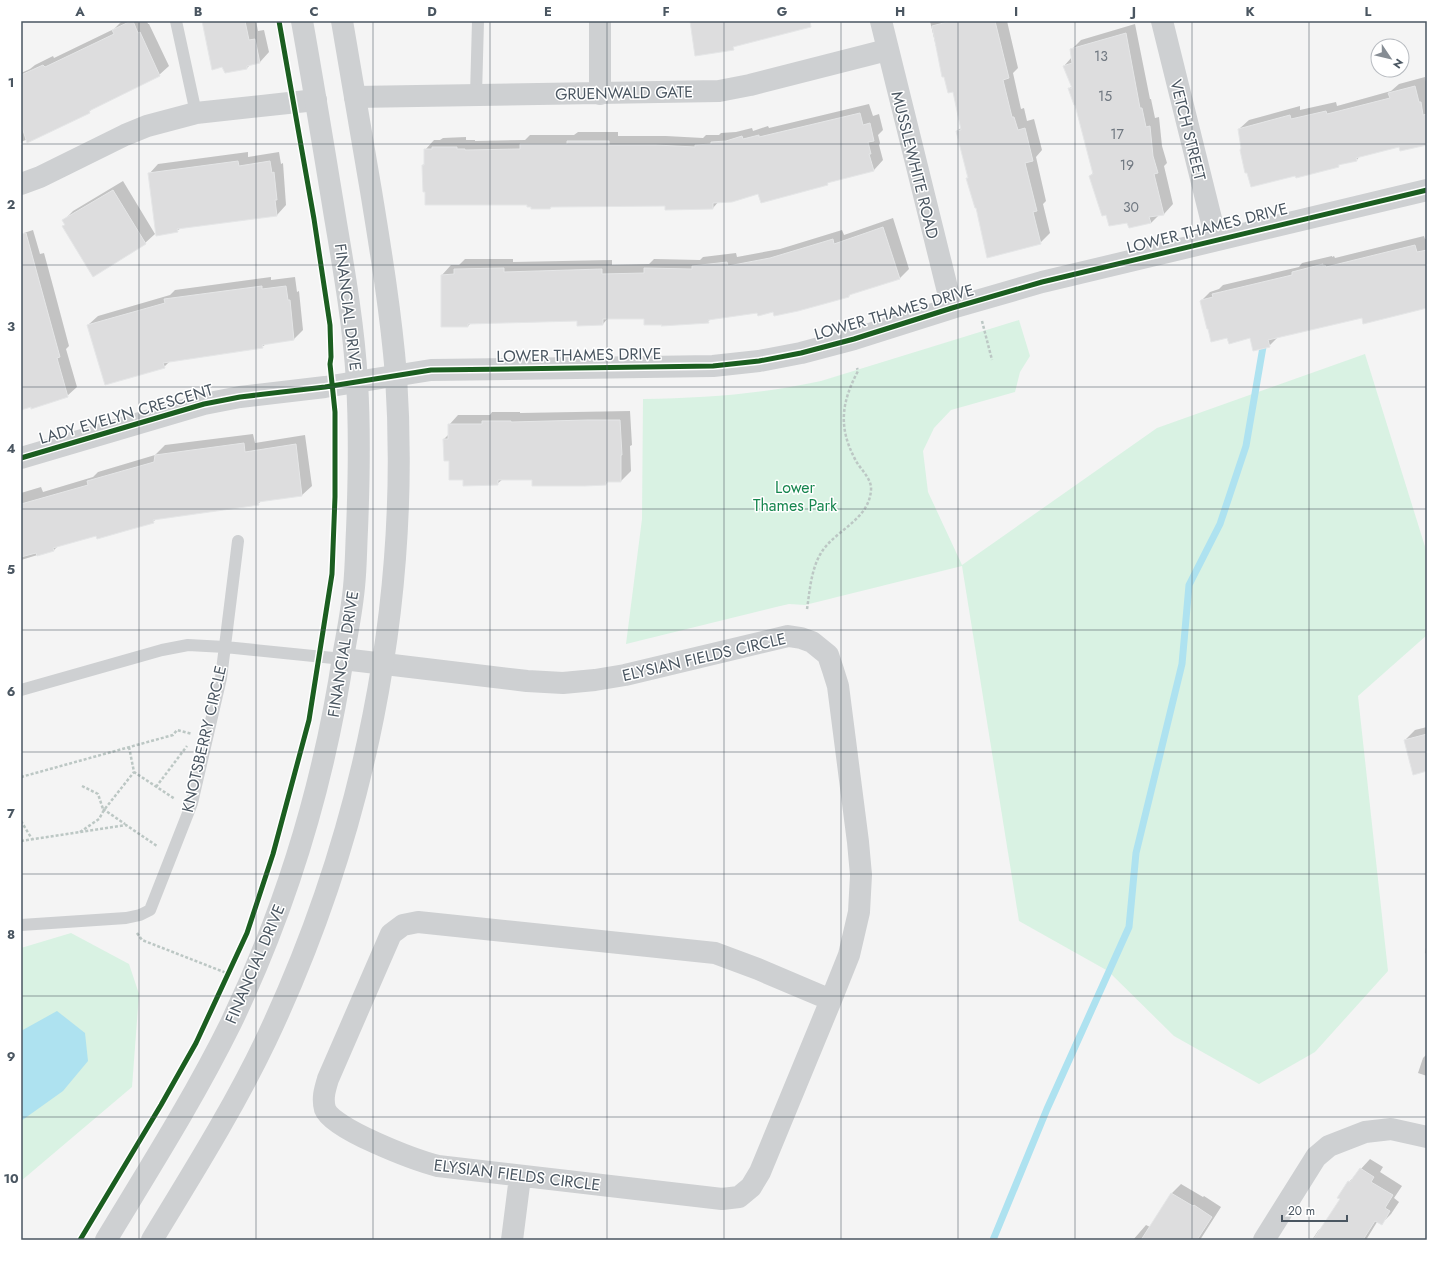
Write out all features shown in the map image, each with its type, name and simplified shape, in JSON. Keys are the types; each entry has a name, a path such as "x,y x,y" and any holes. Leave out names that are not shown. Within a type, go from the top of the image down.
{"street":[{"name":"FINANCIAL DRIVE","path":"106,1240 183,1112 231,1023 273,925 311,810 332,724 343,659 354,588 360,462 357,382 353,329 302,21"},
{"path":"152,1240 246,1079 288,990 312,933 336,863 357,792 372,727 384,663 397,526 398,441 396,376 383,263 342,21"},
{"path":"600,21 600,94"},
{"name":"MUSSLEWHITE ROAD","path":"881,21 952,308"},
{"name":"VETCH STREET","path":"1162,21 1216,239"},
{"name":"GRUENWALD GATE","path":"355,97 719,91 750,85 887,50"},
{"path":"21,184 40,177 147,126 196,113 316,100"},
{"name":"LOWER THAMES DRIVE","path":"357,382 431,370 713,366 751,362 808,351 854,339 952,308 1042,282 1216,239 1427,190"},
{"name":"LADY EVELYN CRESCENT","path":"21,458 204,404 240,397 357,382"},
{"name":"ELYSIAN FIELDS CIRCLE","path":"343,659 527,681 563,683 624,676 788,636 801,638 812,642 828,655 838,686 861,876 859,912 852,944 832,1000 760,1172 751,1187 739,1197 722,1199 438,1166 420,1161 348,1129 335,1120 325,1110 323,1096 328,1079 383,951 392,934 403,925 418,922 715,954 758,969 832,1000"},
{"path":"1264,1240 1316,1157 1329,1146 1365,1132 1391,1129 1427,1137"},
{"path":"512,1240 520,1176"}],"lane":[{"path":"176,21 196,113"},
{"path":"476,95 478,21"},
{"name":"KNOTSBERRY CIRCLE","path":"21,925 126,918 140,915 150,910 192,804 221,678 238,541"},
{"name":"KNOTSBERRY CIRCLE","path":"21,690 162,650 188,645 225,647 343,659"}],"path":[{"path":"981,317 992,360"},
{"path":"807,609 815,565 822,551 834,538 863,513 872,489 866,474 856,461 843,428 844,409 850,385 858,371 857,368"},
{"path":"21,777 173,735 177,730 195,735"},
{"path":"156,788 190,741"},
{"path":"129,747 134,772 180,803"},
{"path":"80,832 99,819 103,810 134,772"},
{"path":"82,786 98,794 103,810 150,843 172,853"},
{"path":"21,821 32,840"},
{"path":"21,841 126,825"},
{"path":"126,918 142,940 228,976 232,967"}],"green space":[{"name":"Lower Thames Park","path":"1019,320 1030,356 1020,372 1015,392 951,410 934,428 923,451 928,492 962,565 1157,428 1365,354 1427,553 1427,635 1358,696 1388,971 1315,1052 1259,1084 1174,1036 1108,971 1019,921 962,566 805,605 789,604 626,644 642,519 643,399 689,398 755,392 821,381"},
{"path":"71,933 129,964 139,994 132,1087 21,1181 21,948"}],"water":[{"path":"57,1011 85,1033 88,1061 63,1091 21,1121 21,1031"}],"building":[{"path":"133,21 138,33 140,32 160,76 89,111 90,113 27,143 21,124 21,75 43,65 45,67 114,34 112,30"},
{"path":"202,21 245,21 249,40 255,39 260,63 247,66 247,69 225,73 222,67 212,70"},
{"path":"690,21 810,21 811,27 733,47 734,50 695,56"},
{"path":"951,21 995,21 1009,78 1003,80 1012,117 1014,117 1018,130 1025,128 1033,161 1025,163 1037,211 1033,212 1041,244 987,258 976,208 966,178 968,178 956,131 961,130 953,92 948,93 944,77 942,77 932,26"},
{"path":"1126,33 1140,108 1142,108 1146,127 1150,126 1153,156 1158,173 1154,174 1164,215 1149,217 1151,223 1129,228 1127,223 1109,226 1106,215 1102,216 1089,176 1093,174 1075,105 1068,88 1072,88 1063,66 1072,63 1070,49"},
{"path":"1415,86 1419,102 1421,102 1423,115 1427,114 1427,145 1400,151 1399,147 1356,158 1357,161 1338,165 1339,167 1251,187 1247,173 1245,173 1240,150 1238,129 1290,115 1291,119 1326,111 1327,114 1390,98 1388,93"},
{"path":"860,113 863,125 870,123 874,141 868,142 871,154 869,154 874,171 827,183 828,185 761,203 758,194 732,202 713,203 713,209 665,210 665,206 551,207 550,209 531,209 531,207 527,207 527,205 425,205 422,165 424,165 424,149 432,149 432,147 457,147 457,149 465,150 520,149 520,144 567,144 567,141 609,141 609,145 695,147 695,145 711,144 711,142 726,141 742,136 743,139 759,135 759,137"},
{"path":"238,161 239,166 270,161 272,173 274,172 277,216 177,229 178,232 156,236 148,173"},
{"path":"113,190 146,244 93,277 62,226 65,225 62,220"},
{"path":"883,227 900,279 849,295 849,297 798,311 774,316 773,312 758,316 757,313 708,320 709,323 661,326 662,325 644,325 644,319 603,319 603,325 577,326 577,321 468,324 468,327 441,327 441,275 454,274 454,269 504,268 504,272 602,269 602,274 644,273 644,268 692,269 692,266 727,262 728,266 770,258 833,239 834,244"},
{"path":"26,233 60,357 57,358 68,397 31,409 31,407 21,410 21,234"},
{"path":"1415,245 1417,252 1427,250 1427,308 1363,324 1362,318 1268,340 1270,347 1253,351 1250,338 1229,344 1227,338 1211,342 1200,301 1213,297 1212,294 1292,275 1292,272 1323,264 1323,266 1325,265 1326,267"},
{"path":"262,286 262,289 286,286 288,300 290,300 294,340 262,345 263,348 163,363 165,368 105,385 87,325 165,303 164,299"},
{"path":"620,420 622,455 621,482 606,482 606,485 584,486 532,486 532,480 498,480 498,485 463,486 463,480 449,480 449,461 444,461 443,439 448,439 448,424 482,424 482,421 511,422"},
{"path":"244,443 245,452 296,444 302,496 258,502 259,505 153,520 154,523 97,539 96,536 53,548 54,551 37,556 36,553 21,557 21,504 88,485 87,481 154,462 155,455"},
{"path":"1427,734 1427,771 1413,775 1404,740"},
{"path":"1360,1168 1374,1177 1371,1182 1393,1195 1385,1208 1390,1211 1382,1225 1375,1221 1363,1240 1313,1240 1340,1199 1337,1198 1348,1181 1350,1182"},
{"path":"1171,1193 1193,1206 1194,1205 1212,1217 1197,1240 1141,1240"}],"waterway":[{"path":"993,1240 1047,1109 1129,927 1136,853 1182,664 1189,585 1220,524 1246,446 1264,341"}],"cycle path":[{"path":"80,1240 161,1105 196,1043 247,933 273,854 309,720 332,574 335,497 335,412 330,364 330,325 314,219 279,21"},
{"path":"21,458 204,404 240,397 325,387 431,370 713,366 759,361 801,353 854,339 952,308 1042,282 1427,190"}]}
